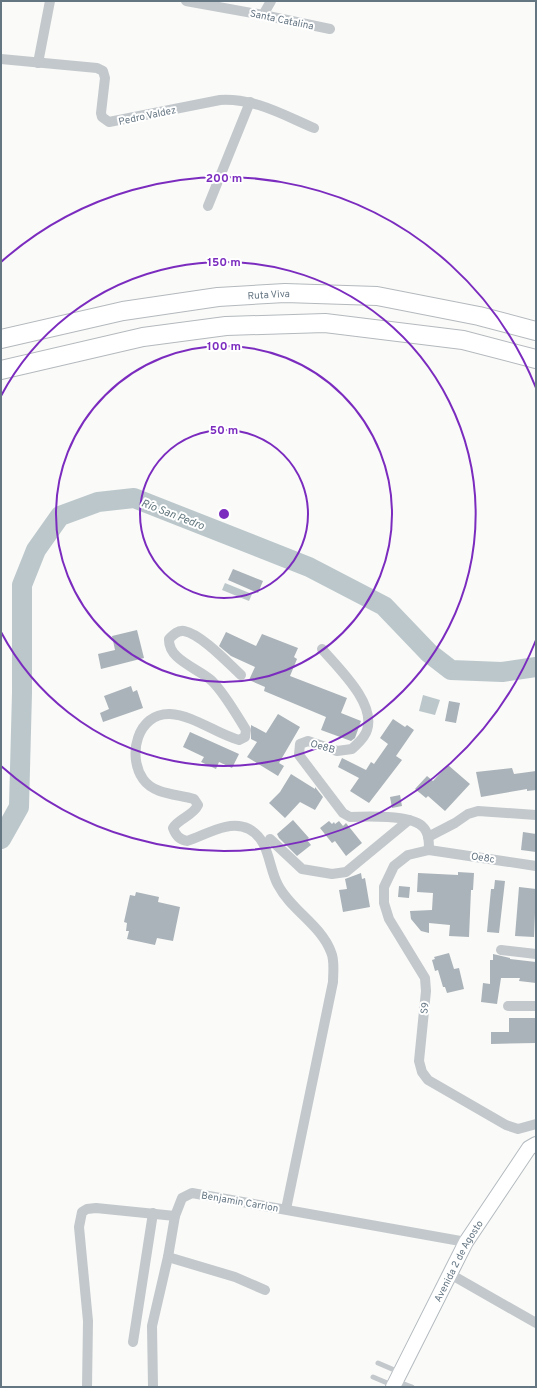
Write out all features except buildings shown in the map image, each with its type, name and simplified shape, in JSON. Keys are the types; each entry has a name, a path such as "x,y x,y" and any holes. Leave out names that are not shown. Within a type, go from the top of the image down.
{"highway":[{"name":"Ruta Viva","path":"3,338 122,311 218,297 285,294 377,296 479,316 536,331"},
{"path":"1,370 143,337 226,326 325,324 463,340 536,359"}],"main road":[{"name":"Avenida 2 de Agosto","path":"396,1382 466,1242 529,1148 536,1144"}],"street":[{"path":"38,63 50,1"},
{"name":"Santa Catalina","path":"186,1 330,29"},
{"path":"263,15 271,1"},
{"name":"Pedro Valdez","path":"1,59 97,68 103,71 105,78 101,113 102,117 109,122 220,100 236,99 250,102 314,128"},
{"path":"208,206 250,102"},
{"path":"241,674 198,637 184,631 174,633 169,639 169,646 175,656 212,681 246,730 245,737 239,740 228,737 184,716 164,714 146,724 139,732 136,743 136,756 144,779 151,786 170,794 194,799 198,805 195,810 177,821 173,828 182,840 187,841 223,827 240,826 249,830 258,837 268,852 277,884 283,894 322,937 331,952 334,964 333,982 286,1209"},
{"name":"Oe8B","path":"322,649 364,701 368,712 367,731 352,750 337,751 308,741 300,744 299,755 343,814 350,817 409,820"},
{"path":"428,837 455,823 468,814 478,811 536,815"},
{"path":"270,838 302,869 332,874 346,872 409,820 422,826 428,837 430,850"},
{"name":"Oe8c","path":"430,850 536,866"},
{"name":"S9","path":"430,850 408,855 394,866 384,887 384,903 389,919 425,978 426,990 419,1061 422,1072 428,1080 506,1124 518,1129 536,1124"},
{"path":"501,950 536,954"},
{"path":"508,1006 536,1006"},
{"name":"Benjamin Carrion","path":"153,1387 152,1326 168,1257 175,1216 182,1198 192,1193 466,1242"},
{"path":"87,1387 88,1321 80,1218 82,1212 87,1209 96,1208 175,1216"},
{"path":"133,1342 153,1213"},
{"path":"168,1257 235,1277 265,1290"},
{"path":"450,1274 536,1323"}],"lane":[{"path":"378,1363 396,1382"},
{"path":"373,1377 412,1387"}],"shaded area":[{"path":"225,583 252,594 249,601 222,590"},
{"path":"423,695 440,700 435,715 419,711"}],"waterway":[{"name":"Río San Pedro","path":"1,839 19,807 22,693 22,585 36,550 60,516 98,502 134,498 309,567 384,606 429,653 451,670 502,672 536,667"}]}
